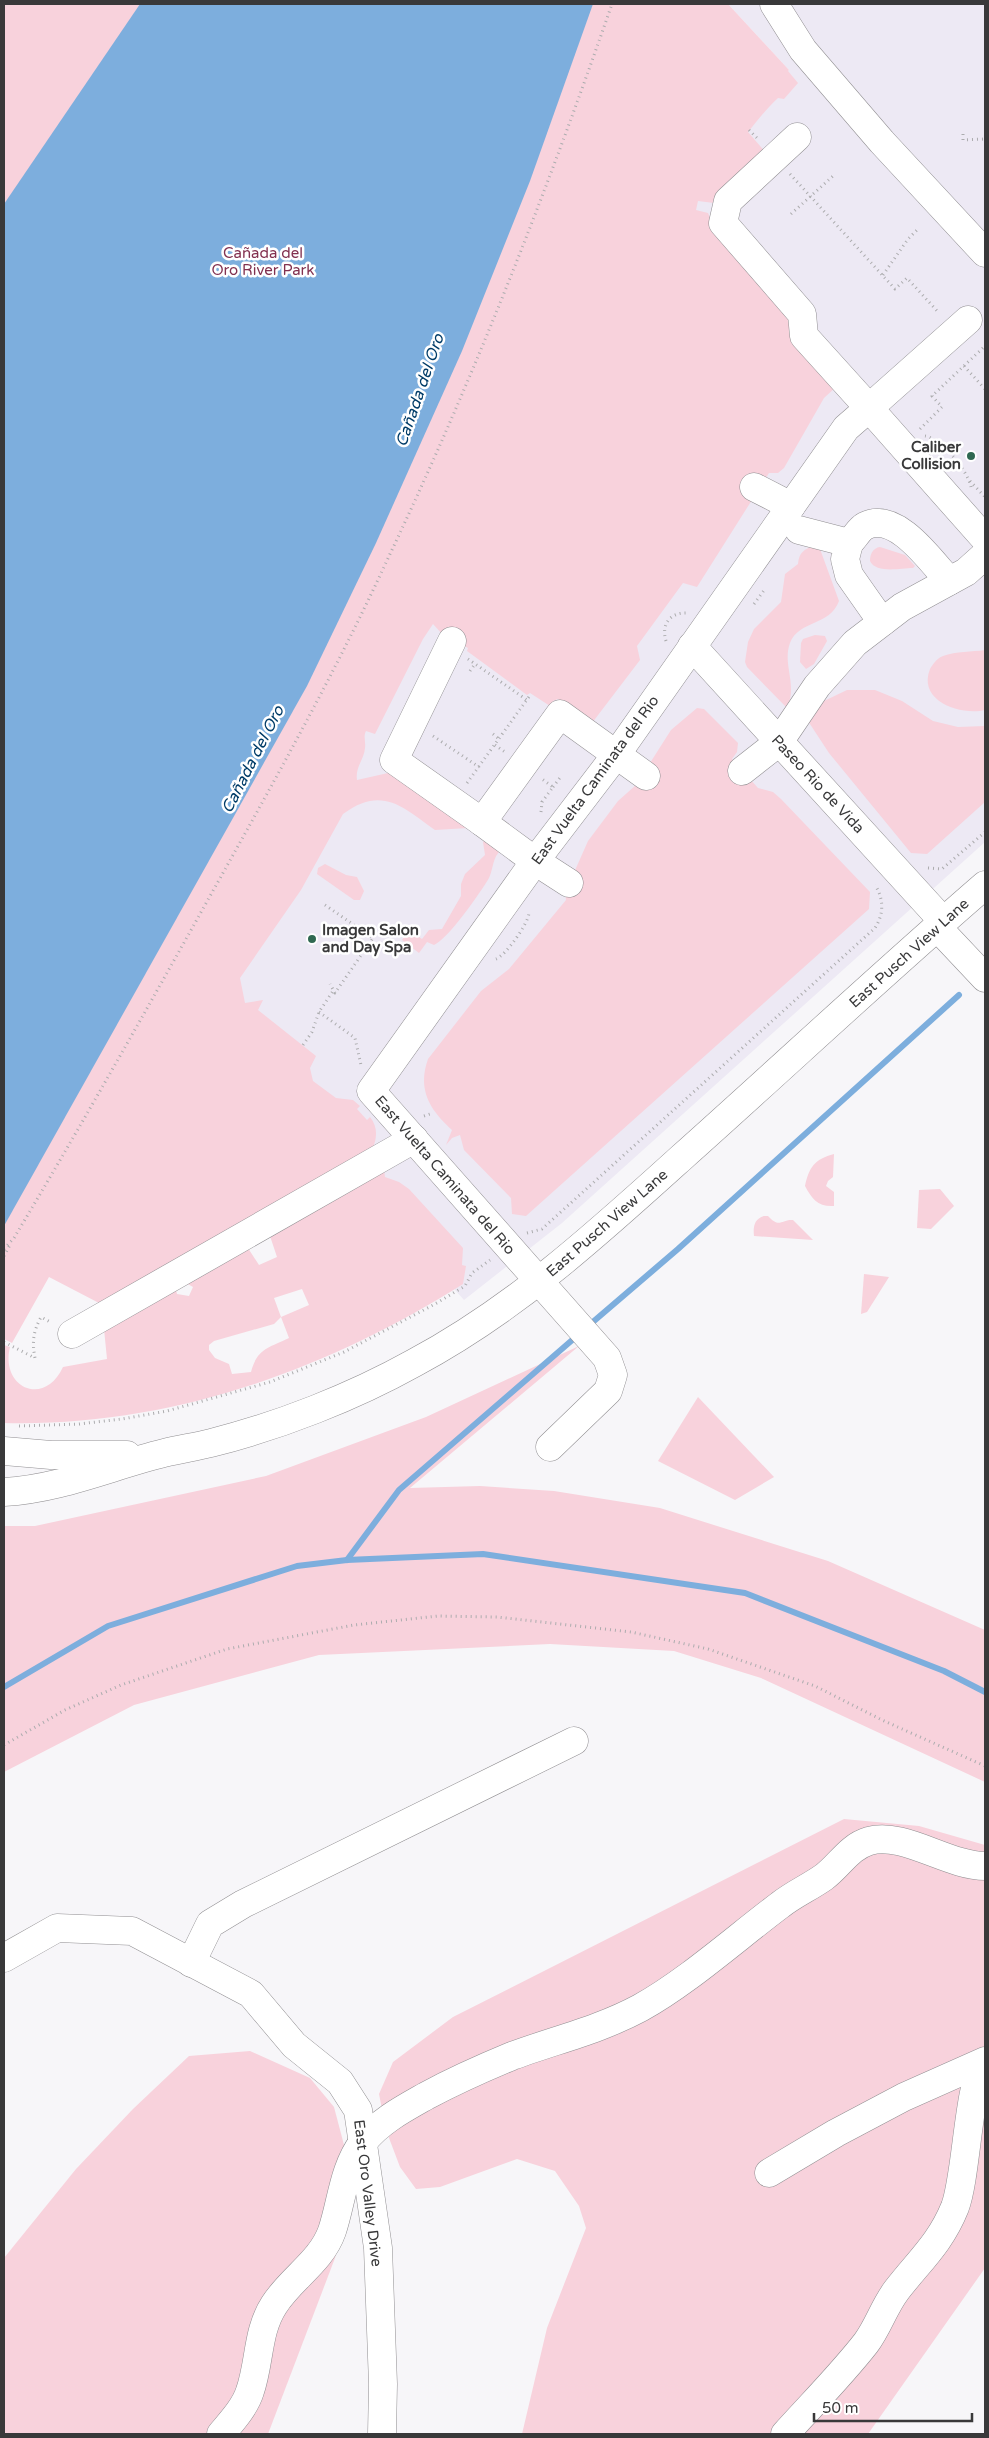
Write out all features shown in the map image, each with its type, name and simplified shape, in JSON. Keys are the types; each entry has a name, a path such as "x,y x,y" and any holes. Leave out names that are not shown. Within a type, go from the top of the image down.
{"main road":[{"path":"774,4 803,50 882,142 985,253"},
{"path":"797,137 728,201 723,223 802,314 804,336 985,539"},
{"name":"East Vuelta Caminata del Rio","path":"550,1446 608,1391 613,1375 600,1347 508,1247 417,1129 371,1091 543,850 616,755 680,647 795,518 846,428 869,408 956,319"},
{"path":"754,487 795,518 849,543"},
{"path":"882,622 849,574 845,559 849,543 864,526 885,523 907,535 949,581"},
{"path":"742,771 779,742 817,686 855,643 902,607 966,572 985,554"},
{"name":"Paseo Rio de Vida","path":"680,647 779,742 940,924 985,978"},
{"path":"457,648 394,760 482,822 543,850 569,883"},
{"path":"482,822 560,714 646,776"},
{"name":"East Pusch View Lane","path":"4,1492 20,1491 77,1479 270,1424 328,1403 383,1379 461,1336 499,1312 540,1282 576,1252 940,924 985,886"},
{"path":"72,1334 417,1129"},
{"name":"East Pusch View Lane","path":"4,1451 109,1456 163,1453"},
{"path":"191,1963 210,1924 243,1904 574,1741"},
{"path":"222,2434 240,2410 250,2392 260,2338 272,2307 282,2293 311,2265 332,2232 344,2180 362,2143 378,2126 395,2113 450,2084 512,2056 608,2024 642,2006 688,1975 783,1902 825,1876 854,1848 870,1840 889,1839 931,1852 955,1862 985,1866"},
{"name":"East Oro Valley Drive","path":"4,1958 57,1928 132,1931 251,1994 294,2045 340,2082 358,2110 378,2248 383,2384 382,2434"},
{"path":"769,2173 836,2133 904,2097 985,2062"},
{"path":"785,2434 866,2342 885,2306 930,2252 943,2232 955,2206 961,2182 978,2079 981,2067 985,2062"}],"path":[{"path":"4,1256 79,1129 290,754 390,555 471,376 570,127 612,4"},
{"path":"749,130 895,289 907,278 956,319"},
{"path":"963,134 963,140 985,140"},
{"path":"791,214 833,176"},
{"path":"883,275 908,239 919,228"},
{"path":"915,433 942,407 932,396 985,346"},
{"path":"964,366 985,389"},
{"path":"970,481 985,497"},
{"path":"680,647 664,635 668,619 682,612 693,613"},
{"path":"457,648 475,664 527,700"},
{"path":"470,671 475,664"},
{"path":"453,802 531,694"},
{"path":"431,734 478,768"},
{"path":"493,734 499,739"},
{"path":"495,745 553,787"},
{"path":"543,850 535,828 541,818 542,802 562,775"},
{"path":"924,867 942,869 985,832"},
{"path":"14,1426 79,1424 122,1420 200,1403 270,1382 352,1348 404,1319 436,1304 464,1286 472,1273 529,1232 542,1229 875,928 881,918 882,904 880,894 869,878"},
{"path":"325,905 373,938 335,994 330,984"},
{"path":"494,960 504,954 527,921 529,905"},
{"path":"303,1045 312,1032 319,1012 334,991"},
{"path":"417,1129 433,1114"},
{"path":"4,1249 14,1238"},
{"path":"4,1342 35,1358 33,1335 41,1317"},
{"path":"4,1745 65,1710 121,1685 227,1649 354,1626 438,1616 487,1617 631,1632 708,1649 815,1686 882,1720 985,1766"}],"shaded area":[{"path":"728,4 985,4 985,842 562,1223 464,1300 199,1001 525,309 789,70"}],"green space":[{"name":"Cañada del Oro River Park","path":"4,4 728,4 789,70 798,83 784,99 778,98 748,132 767,154 714,203 698,201 696,210 708,213 711,220 794,316 793,333 790,337 836,387 824,398 784,468 778,473 769,473 697,587 683,583 637,646 640,660 592,723 558,699 553,701 550,706 530,693 527,695 467,651 468,648 443,635 433,624 423,639 375,734 366,731 364,752 357,771 357,780 388,773 468,828 435,830 402,807 392,802 381,800 357,805 343,814 301,890 240,978 245,1003 263,1000 258,1010 316,1056 310,1068 313,1081 336,1098 353,1100 360,1106 357,1109 367,1120 370,1117 376,1132 373,1148 99,1303 49,1277 12,1343 4,1339"},
{"path":"814,545 820,549 839,601 829,615 800,630 790,643 788,659 791,691 787,708 747,667 745,662 748,642 754,629 781,602 785,574 798,564 800,557 807,548"},
{"path":"880,547 905,555 915,566 913,568 896,569 878,568 873,565 870,558 874,550"},
{"path":"815,635 825,636 827,641 814,664 806,669 800,662 801,643 803,639"},
{"path":"985,650 985,710 964,711 944,704 935,698 930,690 928,680 930,669 937,660 953,653"},
{"path":"847,690 875,690 902,701 933,721 958,727 985,726 985,802 927,854 911,853 829,753 808,721 824,701"},
{"path":"697,708 704,709 738,743 737,752 732,759 758,788 773,792 781,799 870,892 869,909 526,1216 512,1214 511,1198 464,1150 460,1135 452,1138 446,1145 452,1130 437,1115 425,1090 424,1080 428,1059 481,991 509,969 566,900 565,893 588,841 618,801 636,785 671,730"},
{"path":"485,840 501,850 495,859 489,878 472,904 448,934 434,945 427,942 419,953 402,940 409,930 422,939 429,930 442,929 461,896 461,884 465,874 485,855 483,842"},
{"path":"325,864 346,875 357,877 364,891 360,900 354,900 317,874 318,868"},
{"path":"834,1154 833,1177 826,1186 834,1192 834,1206 828,1206 816,1201 805,1186 814,1165 822,1158"},
{"path":"384,1170 385,1177 399,1182 409,1189 463,1248 462,1265 466,1266 463,1284 410,1315 356,1343 300,1367 243,1388 185,1404 126,1415 65,1422 4,1423 4,1345 10,1347 9,1361 11,1373 17,1382 35,1389 45,1387 55,1380 63,1367 107,1359 104,1329 176,1290 177,1294 189,1296 193,1287 186,1283 246,1245 259,1265 277,1257 269,1233","holes":["302,1289 309,1305 281,1317 274,1298","281,1317 289,1338 264,1350 253,1364 251,1372 232,1374 229,1364 215,1358 209,1350 209,1345 214,1341 274,1324"]},
{"path":"940,1189 954,1206 931,1229 917,1228 919,1190"},
{"path":"768,1216 778,1223 793,1220 813,1240 754,1236 755,1224 758,1219"},
{"path":"864,1274 889,1277 867,1312 861,1314"},
{"path":"579,1346 410,1488 480,1486 554,1491 660,1508 828,1561 985,1630 985,1782 761,1678 674,1651 550,1644 319,1655 134,1705 4,1772 4,1526 35,1526 266,1476 426,1417"},
{"path":"698,1397 774,1477 735,1500 658,1461"},
{"path":"844,1819 919,1826 985,1845 985,2268 868,2434 522,2434 547,2328 586,2228 579,2206 555,2171 517,2159 440,2187 416,2189 400,2167 386,2130 379,2094 393,2062 453,2017"},
{"path":"250,2051 310,2078 334,2107 354,2183 335,2258 268,2434 4,2434 4,2258 76,2169 133,2109 189,2056"}],"water":[{"name":"Cañada del Oro River Park","path":"140,4 593,4 530,181 462,351 376,543 307,686 4,1226 4,204"}],"waterway":[{"path":"587,1327 678,1249 959,995"},
{"path":"347,1560 399,1490 578,1335"},
{"path":"4,1687 108,1626 297,1566 347,1560 483,1554 745,1593 944,1671 985,1692"}],"place":[{"name":"Caliber Collision","path":"971,456"},
{"name":"Imagen Salon and Day Spa","path":"312,939"}],"water label":[{"name":"Cañada del Oro","path":"419,390"},
{"name":"Cañada del Oro","path":"252,759"}]}
